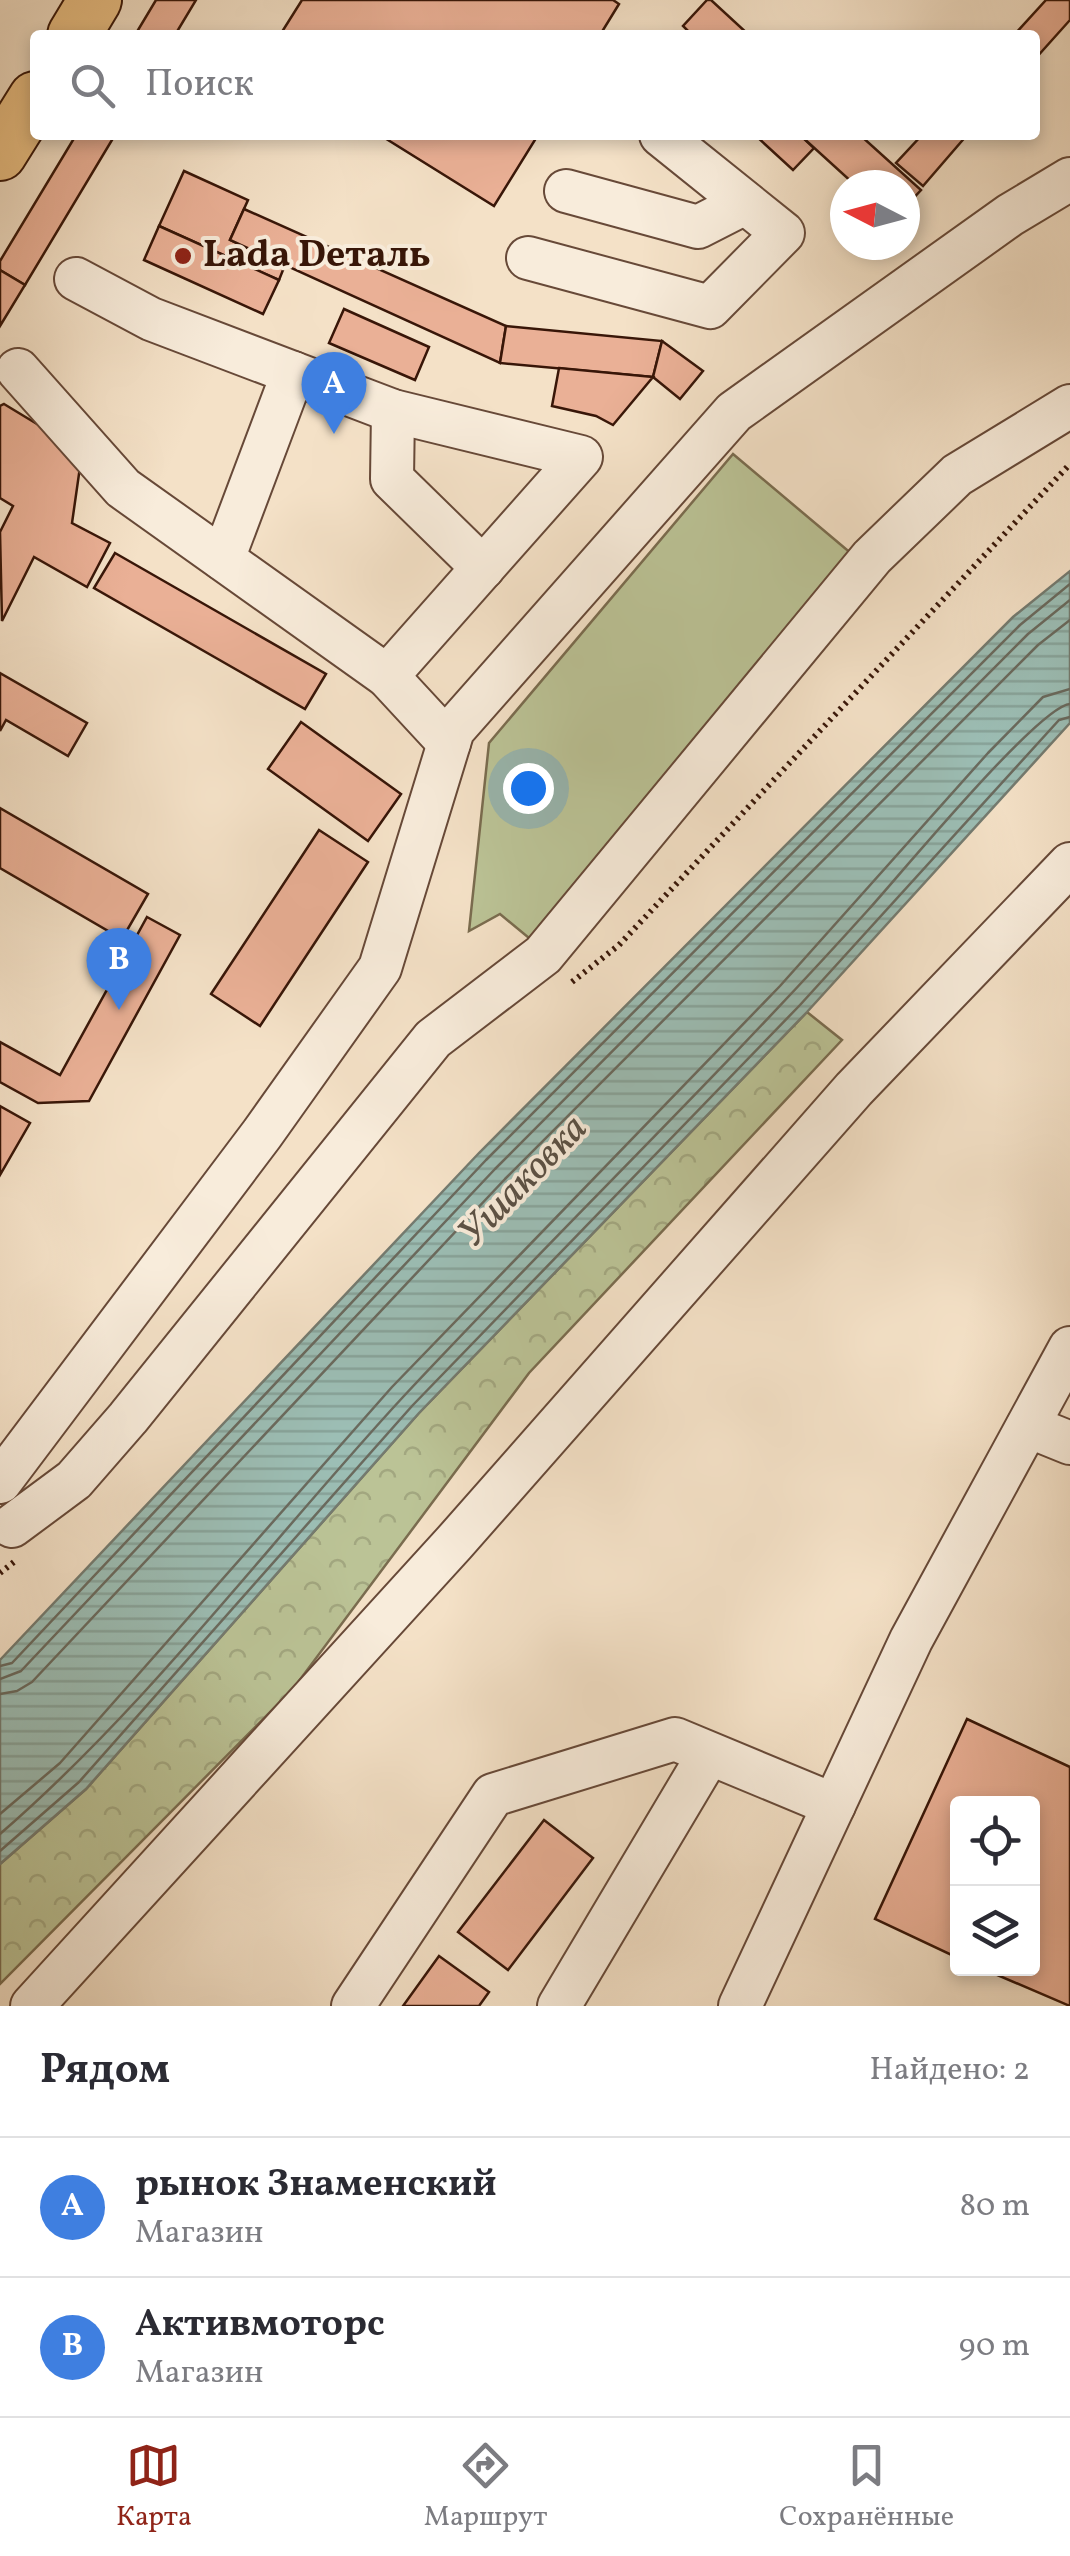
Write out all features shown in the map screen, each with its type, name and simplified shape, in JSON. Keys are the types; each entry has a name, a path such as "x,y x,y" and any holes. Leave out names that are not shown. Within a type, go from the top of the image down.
{"main road":[{"path":"77,30 96,0"},
{"path":"0,154 30,106"}],"street":[{"path":"528,258 710,307 782,233 667,140"},
{"path":"0,1482 250,1150 380,968 452,730 734,412 1010,215 1070,178"},
{"path":"566,191 698,227 745,203"},
{"path":"76,280 151,319 393,411 580,458 386,676"},
{"path":"18,370 123,488 386,676 449,742"},
{"path":"223,559 293,373"},
{"path":"20,1539 118,1430 433,1039 543,955 872,557 957,475 1070,406"},
{"path":"393,411 392,479 483,568"},
{"path":"32,2006 454,1542 854,1089 1070,864"},
{"path":"740,2006 911,1640 1070,1348"},
{"path":"1028,1426 1070,1443"},
{"path":"353,2006 493,1796 675,1740 834,1805"},
{"path":"559,2006 709,1754"}],"path":[{"path":"560,992 619,945 1070,464"},
{"path":"0,1573 20,1539"}],"green space":[{"path":"733,454 872,571 552,957 500,914 469,931 489,743"},
{"path":"807,1012 842,1040 529,1373 293,1689 0,1984 0,1864 86,1789 419,1413"}],"water":[{"name":"Ушаковка","path":"1070,571 1070,723 807,1012 419,1413 86,1789 0,1864 0,1660 479,1153 1013,617"}],"building":[{"path":"156,0 196,0 178,30 138,30"},
{"path":"302,0 613,0 619,4 603,30 283,30"},
{"path":"711,0 744,30 687,30 683,26"},
{"path":"1046,0 1070,0 1070,20 1040,53 1040,30 1019,30"},
{"path":"73,140 112,140 25,285 0,270 0,261"},
{"path":"388,140 535,140 494,206"},
{"path":"760,140 805,140 814,148 793,170"},
{"path":"806,140 866,140 899,170 838,170"},
{"path":"917,140 963,140 923,186 920,170 904,170 896,163"},
{"path":"184,171 248,200 230,240 285,265 279,280 159,226"},
{"path":"244,209 506,326 500,363 230,240"},
{"path":"159,226 279,280 263,314 144,260"},
{"path":"0,270 25,285 0,326"},
{"path":"344,309 429,347 415,380 329,343"},
{"path":"506,326 662,341 653,377 500,363"},
{"path":"662,341 703,371 680,399 653,377"},
{"path":"559,368 653,377 613,425 596,416 552,406"},
{"path":"4,404 65,441 81,460 72,523 110,543 87,587 34,557 2,621 0,532 13,506 0,498 0,406"},
{"path":"115,553 326,674 305,709 94,588"},
{"path":"0,673 87,723 68,756 6,720 0,731"},
{"path":"301,722 401,794 368,841 268,769"},
{"path":"0,808 148,894 122,939 0,868"},
{"path":"319,830 368,862 260,1026 211,994"},
{"path":"147,917 180,935 89,1101 38,1103 0,1082 0,1042 60,1075"},
{"path":"0,1106 30,1123 0,1175"},
{"path":"967,1719 1070,1767 1070,2006 1000,1976 1040,1976 1040,1796 950,1796 950,1954 875,1919"},
{"path":"544,1820 593,1858 508,1970 458,1932"},
{"path":"439,1956 489,1992 479,2006 403,2006"}],"place":[{"name":"Lada Dеталь","path":"183,256"},
{"name":"рынок Знаменский","path":"334,434"},
{"name":"Активмоторс","path":"119,1010"}]}
